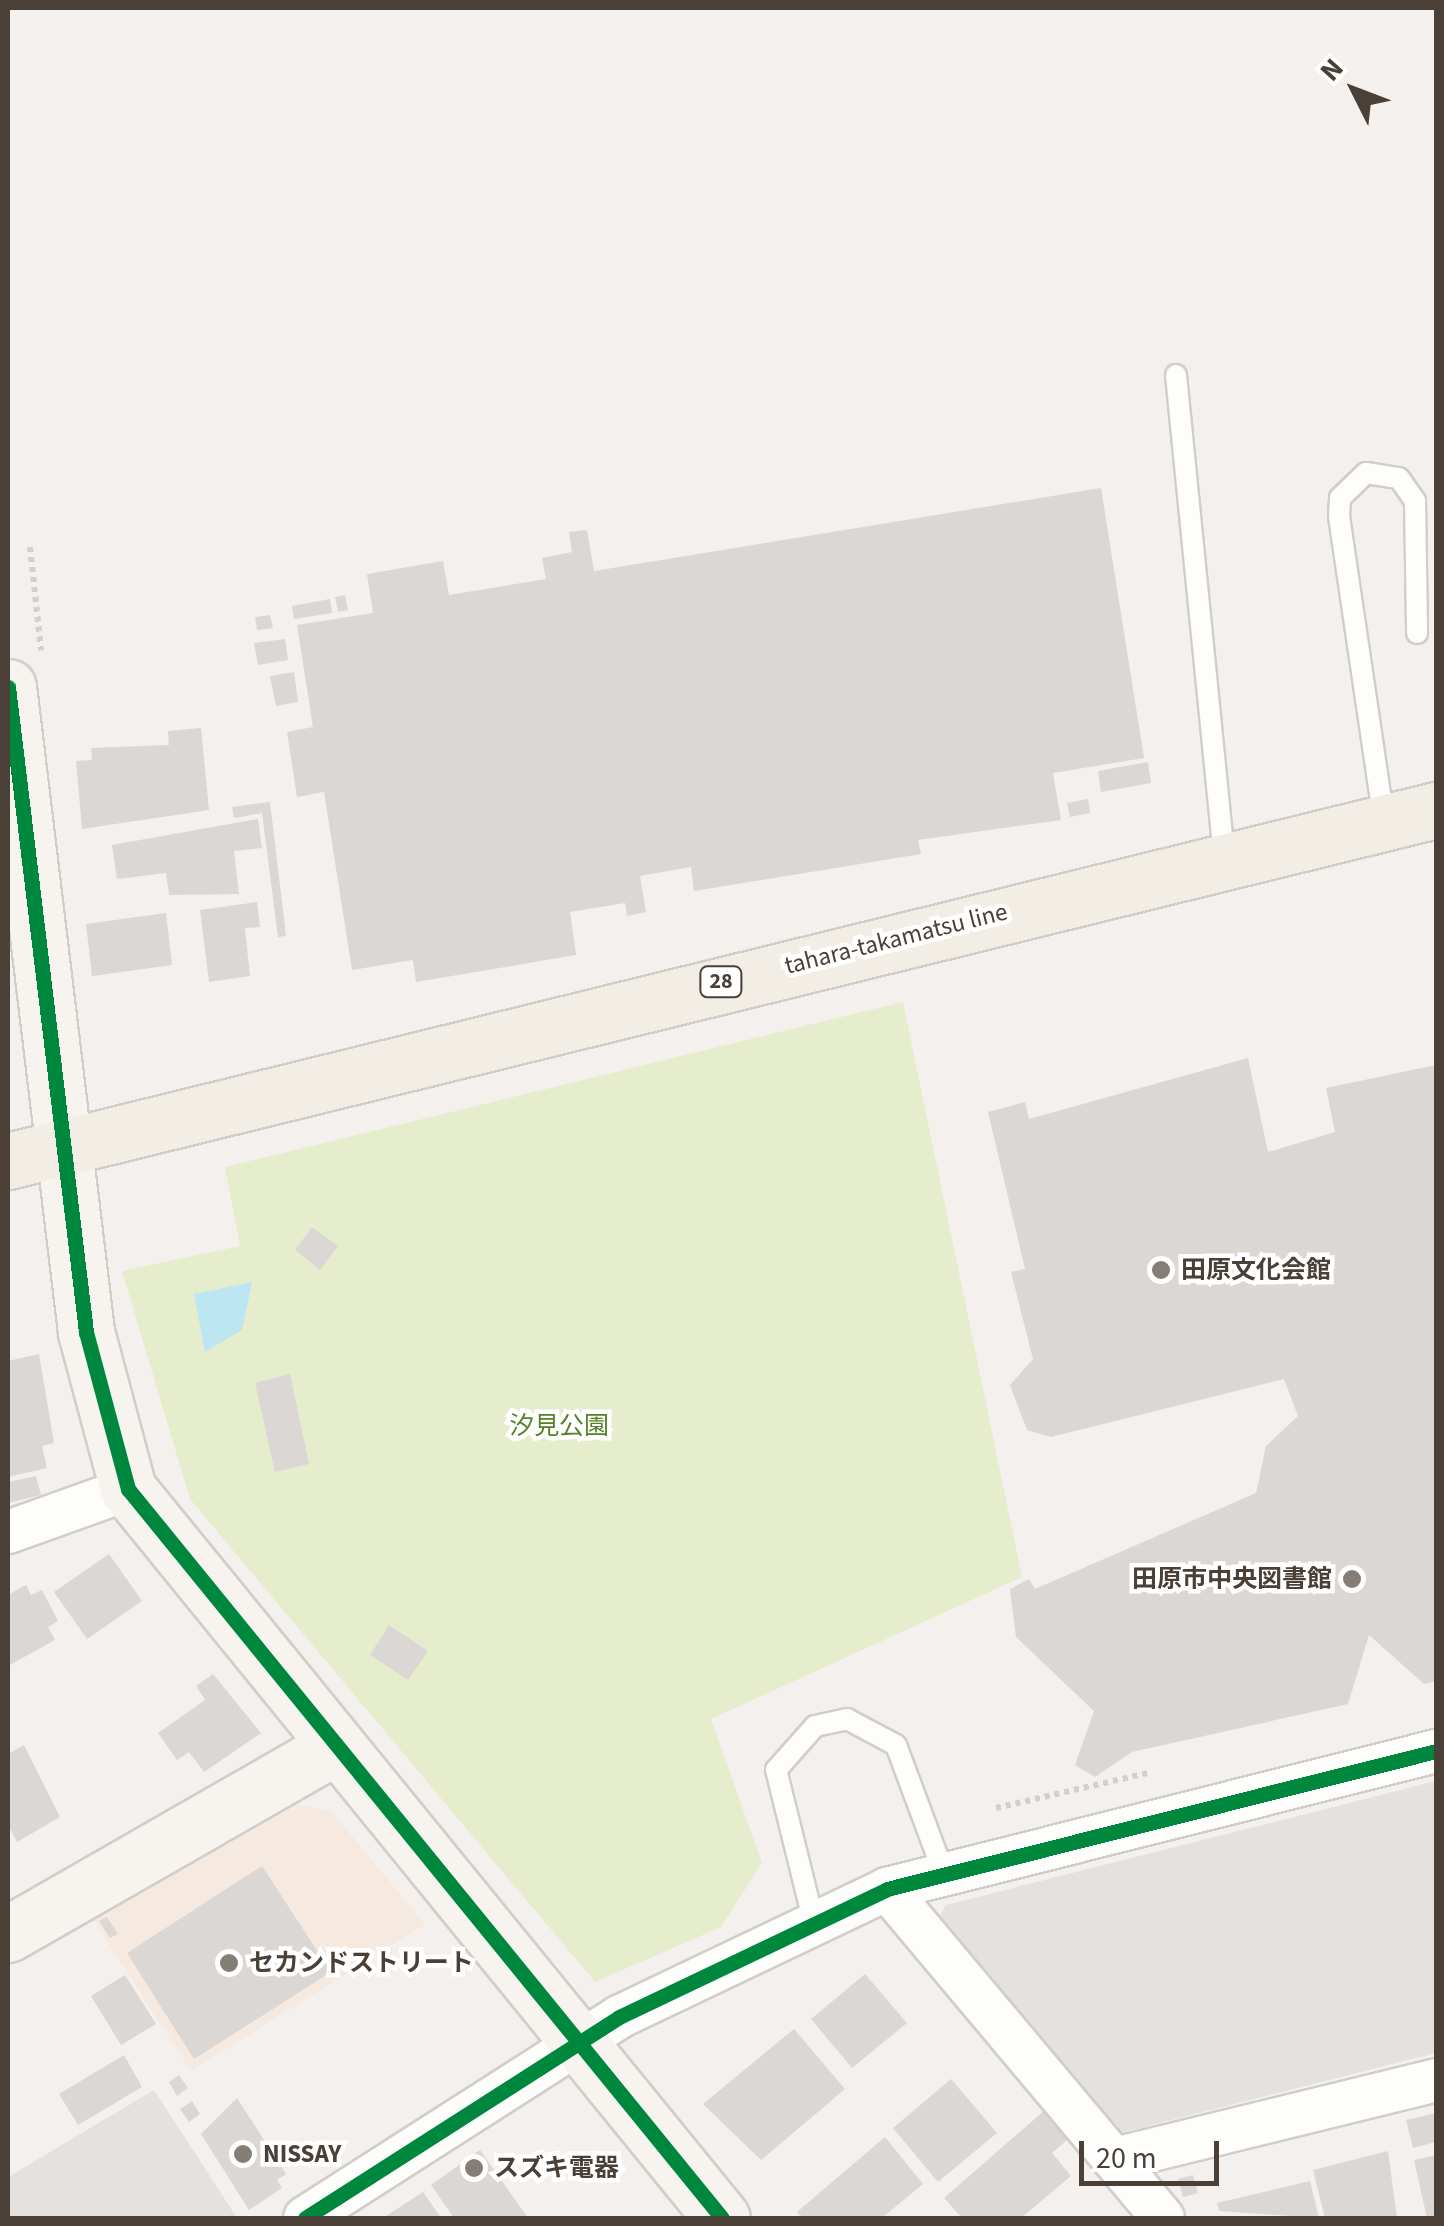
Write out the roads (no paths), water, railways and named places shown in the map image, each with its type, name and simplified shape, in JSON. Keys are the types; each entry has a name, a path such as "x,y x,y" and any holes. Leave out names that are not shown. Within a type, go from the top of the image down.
{"main road":[{"name":"tahara-takamatsu line","path":"8,1161 66,1150 1224,859 1436,810"}],"street":[{"path":"25,675 49,1078 66,1150 86,1332 128,1489 722,2218"},
{"path":"8,1532 128,1489"},
{"path":"8,1934 336,1746"},
{"path":"305,2218 576,2043 887,1889 1436,1751"},
{"path":"887,1889 1163,2218"},
{"path":"1115,2159 1436,2080"}],"lane":[{"path":"1176,375 1224,859"},
{"path":"1384,822 1339,517 1340,498 1366,472 1399,478 1415,502 1417,633"},
{"path":"814,1923 776,1770 815,1726 847,1718 896,1745 944,1874"}],"water":[{"path":"252,1282 242,1330 205,1352 194,1294"}],"place":[{"name":"田原文化会館","path":"1161,1270"},
{"name":"田原市中央図書館","path":"1352,1579"},
{"name":"セカンドストリート","path":"229,1963"},
{"name":"NISSAY","path":"243,2154"},
{"name":"スズキ電器","path":"474,2168"}],"park label":[{"name":"汐見公園","path":"559,1426"}]}
